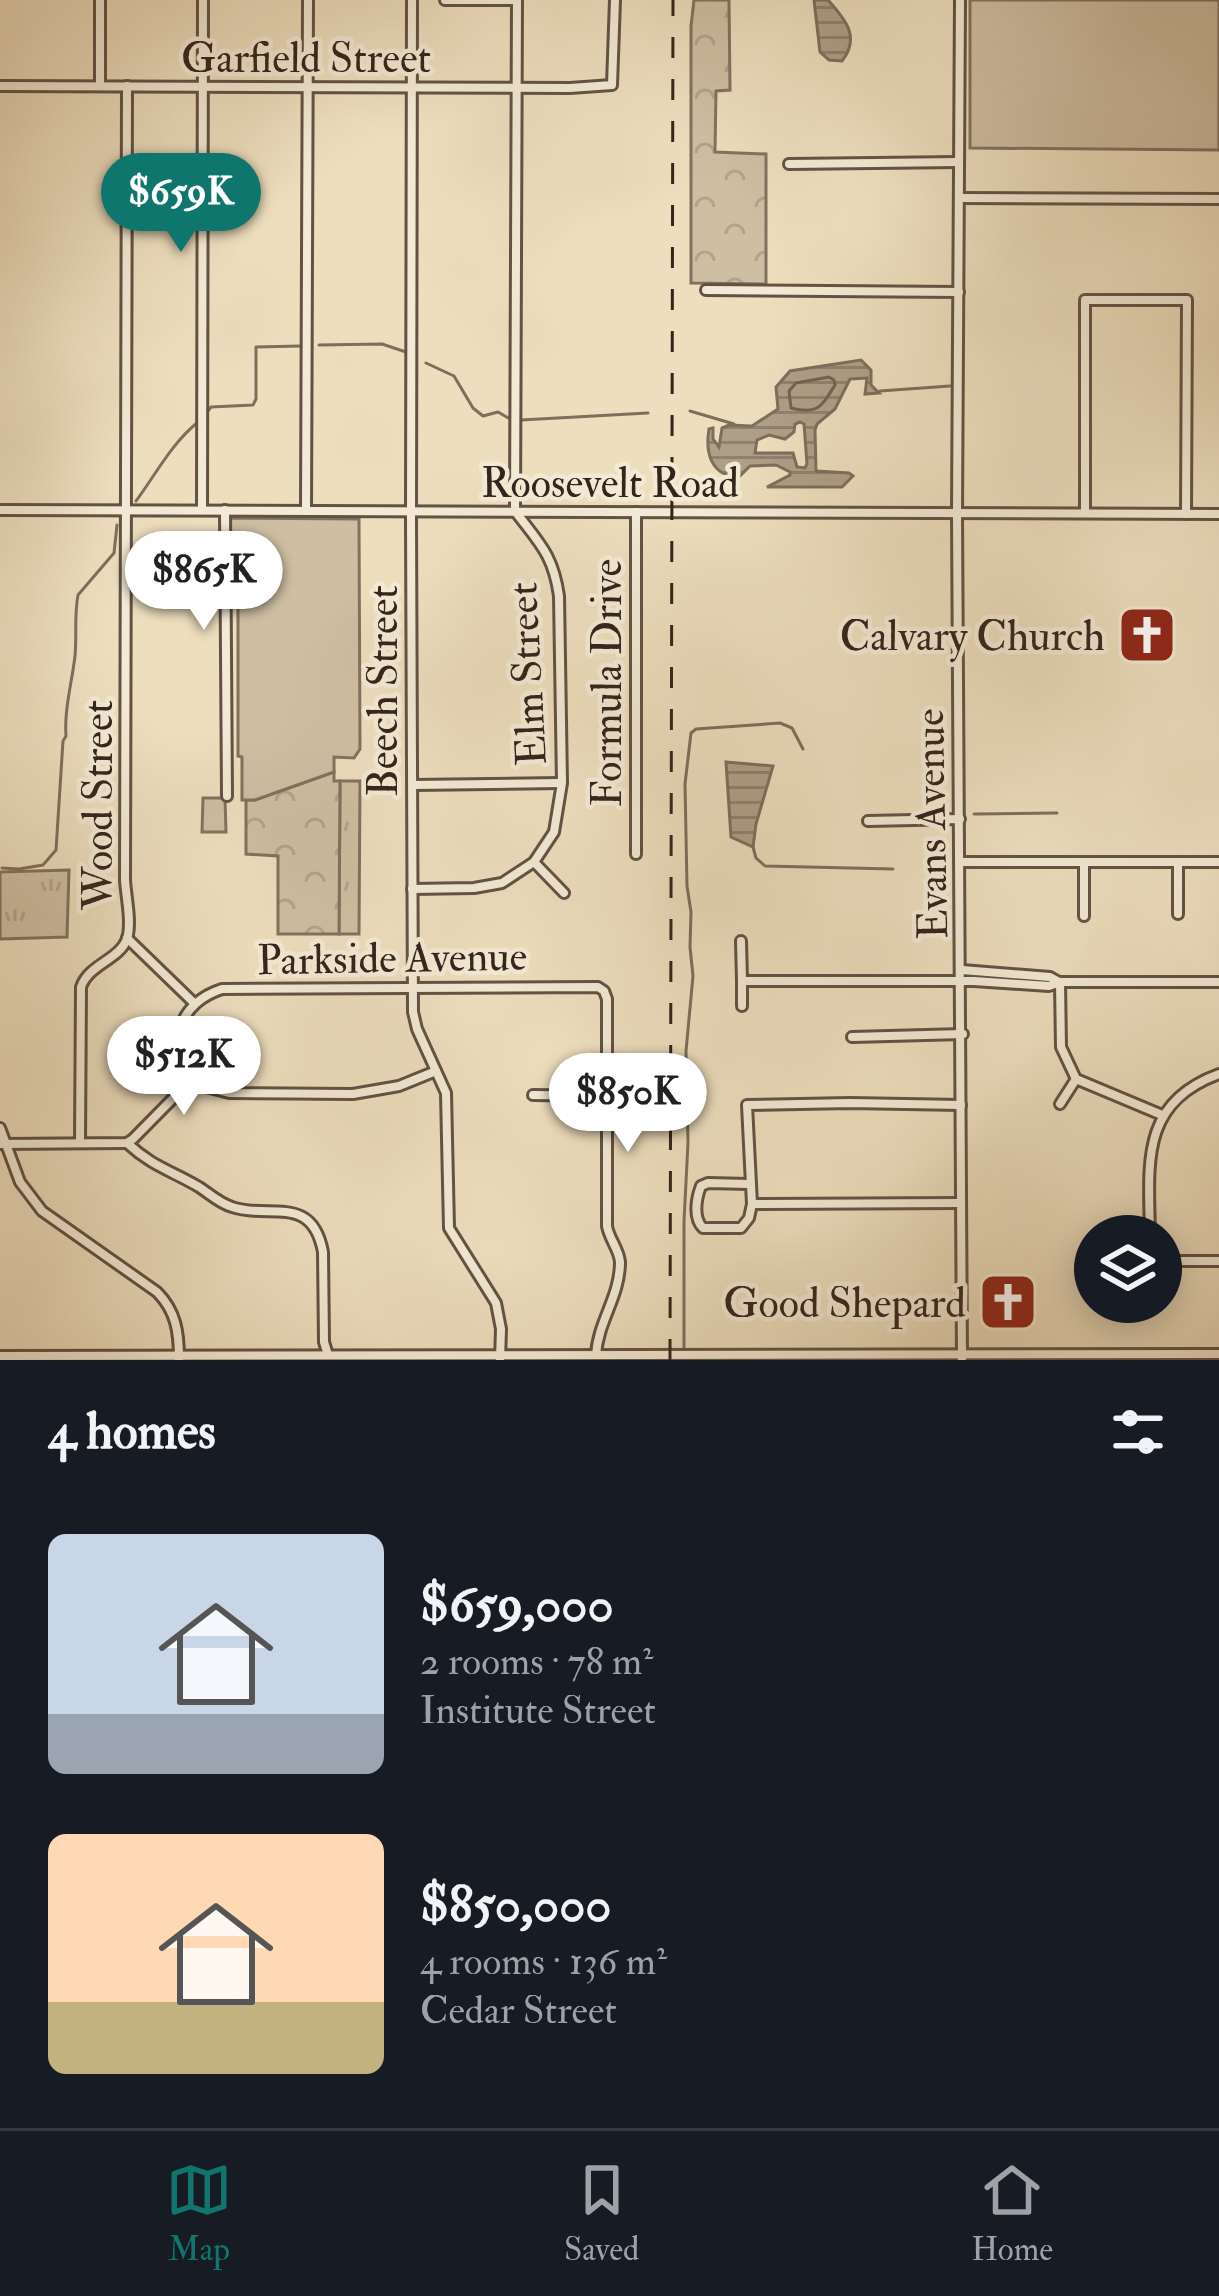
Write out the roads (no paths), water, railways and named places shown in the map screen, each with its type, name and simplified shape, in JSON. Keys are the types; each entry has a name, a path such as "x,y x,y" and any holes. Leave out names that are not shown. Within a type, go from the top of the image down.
{"street":[{"path":"100,0 100,86"},
{"path":"202,510 203,0"},
{"path":"306,511 308,0"},
{"name":"Beech Street","path":"412,0 413,1012 447,1100 449,1228 496,1303 500,1358"},
{"path":"445,0 517,0 515,511"},
{"name":"Garfield Street","path":"0,86 612,85 615,0"},
{"name":"Evans Avenue","path":"960,0 962,1357"},
{"name":"Wood Street","path":"80,1143 81,986 88,972 127,938 127,86"},
{"path":"789,164 958,162"},
{"path":"959,198 1219,199"},
{"path":"706,290 958,292"},
{"path":"1084,513 1085,301 1186,301 1186,514"},
{"name":"Roosevelt Road","path":"0,510 1219,514"},
{"path":"225,511 227,796"},
{"name":"Elm Street","path":"515,511 548,552 559,596 562,783 554,832 534,862"},
{"name":"Formula Drive","path":"636,512 636,854"},
{"path":"413,784 562,783"},
{"path":"868,821 959,819"},
{"path":"412,889 493,885 534,862 564,893"},
{"path":"960,862 1219,862"},
{"path":"1178,862 1178,914"},
{"path":"1084,863 1084,916"},
{"path":"127,938 194,1003 179,1039 182,1060 194,1078 212,1090 353,1094 399,1086 436,1071"},
{"path":"741,941 742,1006"},
{"path":"962,970 1050,976 1060,982"},
{"path":"742,981 1049,986 1060,982 1219,982"},
{"path":"1060,982 1061,1047 1076,1079 1162,1115"},
{"name":"Parkside Avenue","path":"194,1003 230,988 593,986 601,988 607,999 606,1096"},
{"path":"852,1037 962,1034"},
{"path":"1150,1215 1149,1164 1162,1115 1182,1093 1219,1075"},
{"path":"3,1144 127,1142 194,1078"},
{"path":"1060,1104 1076,1079"},
{"path":"533,1095 606,1096 607,1226 620,1260 610,1310 597,1335 596,1355"},
{"path":"749,1184 701,1186 697,1208 703,1228 741,1228 749,1218 752,1204 747,1105 961,1105"},
{"path":"0,1128 20,1182 42,1212 163,1298 177,1324 179,1358"},
{"path":"127,1142 151,1164 232,1207 292,1212 312,1225 323,1252 328,1355"},
{"path":"752,1204 961,1203"},
{"path":"1182,1261 1219,1261"},
{"path":"0,1356 1219,1354"}],"water":[{"path":"814,0 828,0 848,29 850,44 842,61 829,60 820,52"},
{"path":"861,360 871,370 871,385 879,393 865,394 867,378 850,379 835,409 815,430 816,471 849,473 853,476 842,487 767,487 790,472 776,465 750,466 739,477 730,476 712,462 709,429 713,428 719,447 722,428 752,426 778,409 776,387 790,371","holes":["795,424 804,424 805,468 797,467 793,453 755,453 757,440 769,435 785,439 794,432"]},
{"path":"726,762 773,766 753,847 731,837"}],"waterway":[{"path":"319,345 382,344 406,352"},
{"path":"208,411 253,405 256,347 300,346"},
{"path":"426,363 454,376 483,416 498,412 510,419"},
{"path":"880,391 950,386"},
{"path":"690,411 734,424"},
{"path":"521,420 648,413"},
{"path":"136,501 198,422"},
{"path":"2,868 43,865 56,850 78,595 114,553 117,525"},
{"path":"684,1349 686,1051 693,976 685,784 691,733 780,723 792,728 803,749"},
{"path":"974,814 1057,813"},
{"path":"753,847 765,866 893,869"}],"railway":[{"path":"670,1360 673,0"}],"place":[{"name":"Calvary Church","path":"1147,635"},
{"name":"Good Shepard","path":"1008,1302"}]}
